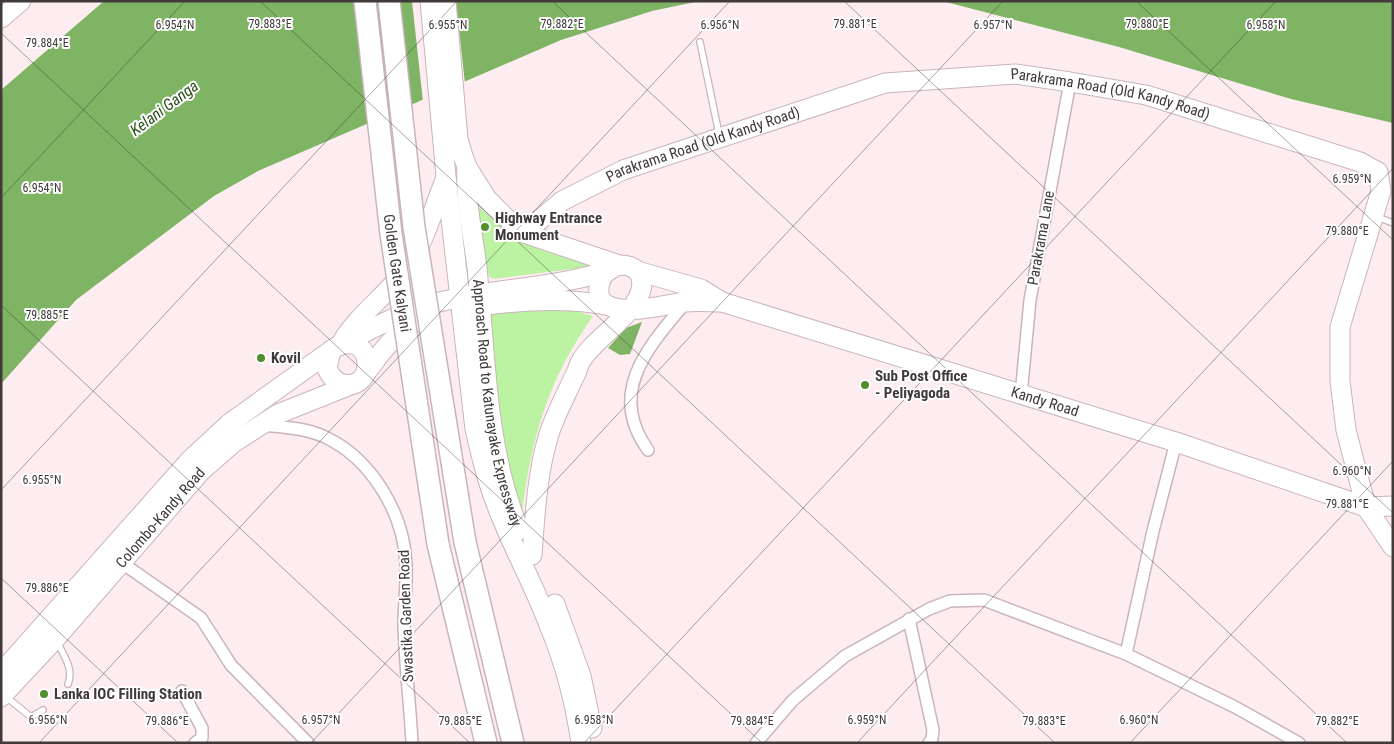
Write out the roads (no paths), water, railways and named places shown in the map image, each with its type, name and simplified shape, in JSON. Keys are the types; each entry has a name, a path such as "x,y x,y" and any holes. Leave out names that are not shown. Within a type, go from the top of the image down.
{"highway":[{"name":"Golden Gate Kalyani","path":"365,1 390,234 438,544 486,743"},
{"name":"Golden Gate Kalyani","path":"389,1 414,227 466,542 513,743"}],"main road":[{"path":"1,18 21,1"},
{"path":"430,1 449,117 467,167 487,199 513,225 524,233 622,269 641,278 642,290 632,308 596,342 581,361 549,433 540,470 532,555"},
{"path":"446,1 449,117"},
{"name":"Parakrama Road (Old Kandy Road)","path":"524,233 562,201 623,170 719,136 885,83 1015,74 1070,82 1146,95 1360,162 1378,172 1380,190 1375,216 1362,248 1340,327 1340,381 1346,430 1366,507"},
{"name":"Approach Road to Katunayake Expressway","path":"449,117 446,176 475,429 483,466 497,508 532,582 558,647 572,694 581,743"},
{"name":"Approach Road to Katunayake Expressway","path":"467,167 466,193 476,268 485,376 495,452 514,517 570,644 587,698 594,743"},
{"name":"Colombo-Kandy Road","path":"2,696 8,668 197,453 252,405 335,348 358,320 391,288 414,256 446,176"},
{"path":"622,269 577,279 498,290 421,307 335,348 327,364 332,377 340,383 359,380 398,333 416,322 435,314 500,303 526,301 579,300 614,308 632,308"},
{"path":"606,305 599,296 598,284 601,276 622,269"},
{"name":"Kandy Road","path":"622,269 701,289 722,302 1176,442 1366,507 1393,506"},
{"name":"Kandy Road","path":"632,308 648,309 686,302 722,302"},
{"path":"335,348 352,344 362,350 368,360 359,380"},
{"name":"Colombo-Kandy Road","path":"8,668 56,638 201,471 259,425 294,406 359,380"},
{"path":"1366,507 1393,548"}],"street":[{"name":"Parakrama Lane","path":"1021,395 1030,300 1070,82"},
{"path":"648,450 638,437 631,418 634,383 644,353 686,302"},
{"name":"Swastika Garden Road","path":"259,425 287,427 325,437 352,455 364,466 387,498 399,530 406,562 404,624 412,743"},
{"path":"1126,654 1153,531 1176,442"},
{"path":"122,563 201,618 231,665 308,743"},
{"path":"756,743 793,700 845,656 910,619 950,601 984,600 1126,654 1236,707 1299,743"},
{"path":"910,619 933,730 932,739 928,743"},
{"path":"182,691 202,728 202,738 195,743"}],"lane":[{"path":"700,42 719,136"},
{"path":"1375,216 1393,223"},
{"path":"56,638 72,675 68,684"},
{"path":"2,696 31,717 43,710"}],"water":[{"name":"Kelani Ganga","path":"104,1 700,1 652,11 561,40 258,171 214,196 76,300 1,384 1,90"},
{"path":"942,1 1393,1 1393,123 1291,99 1119,47"},
{"path":"642,322 630,354 620,355 608,348 626,328"}],"place":[{"name":"Highway Entrance Monument","path":"485,227"},
{"name":"Kovil","path":"261,358"},
{"name":"Sub Post Office - Peliyagoda","path":"865,385"},
{"name":"Lanka IOC Filling Station","path":"44,694"}]}
